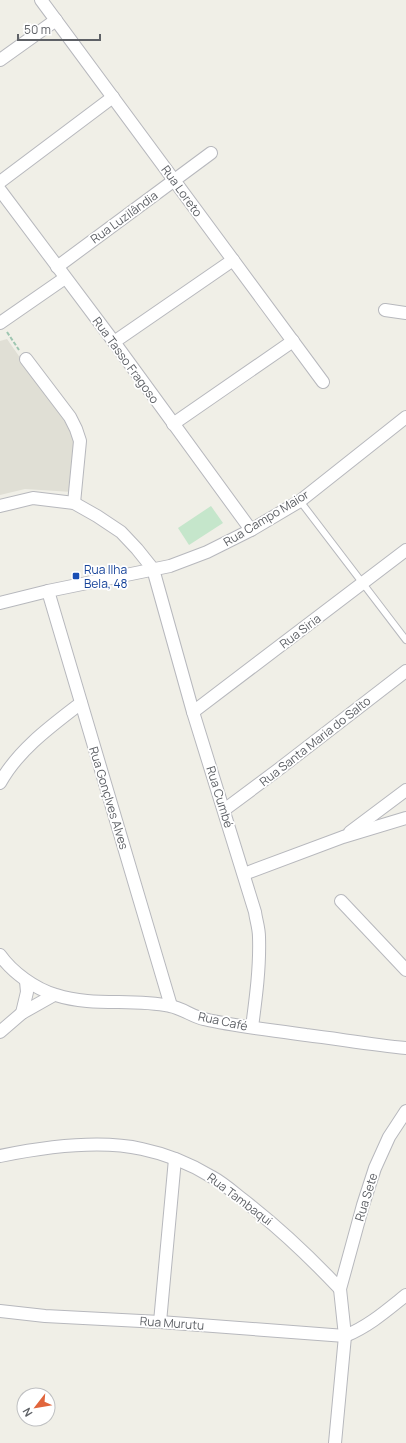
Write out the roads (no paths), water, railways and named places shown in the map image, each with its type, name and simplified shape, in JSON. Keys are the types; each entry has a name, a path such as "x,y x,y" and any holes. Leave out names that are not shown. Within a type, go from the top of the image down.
{"street":[{"name":"Rua Loreto","path":"42,0 323,382"},
{"path":"0,60 56,20"},
{"path":"0,182 113,97"},
{"name":"Rua Luzilândia","path":"57,267 211,153"},
{"name":"Rua Tasso Fragoso","path":"0,190 114,342 251,530"},
{"path":"114,342 233,260"},
{"path":"1,323 65,278"},
{"path":"385,310 406,313"},
{"path":"173,424 293,341"},
{"path":"26,359 70,417 76,429 80,441 74,503"},
{"name":"Rua Campo Maior","path":"0,603 48,591 170,566 207,552 251,530 300,501 406,417"},
{"path":"0,506 33,498 74,503 121,532 153,569"},
{"name":"Rua Siria","path":"193,712 406,550"},
{"name":"Rua Cumbé","path":"153,569 193,712 255,912 259,935 258,985 252,1027"},
{"name":"Rua Gonçlves Alves","path":"48,591 171,1006"},
{"name":"Rua Santa Maria do Salto","path":"224,810 406,671"},
{"path":"0,783 17,760 39,737 81,703"},
{"path":"343,837 406,790"},
{"path":"244,874 343,837 406,818"},
{"path":"340,901 406,970"},
{"name":"Rua Café","path":"0,955 6,964 26,981 54,995 94,1002 140,1003 171,1006 203,1019 406,1048"},
{"path":"22,1013 27,992 26,981"},
{"path":"0,1032 22,1013 54,995"},
{"name":"Rua Sete","path":"340,1289 363,1205 375,1168 389,1137 406,1111"},
{"name":"Rua Tambaqui","path":"0,1156 63,1146 102,1144 141,1148 175,1159 213,1177 263,1216 316,1263 340,1289"},
{"path":"160,1322 175,1159"},
{"path":"335,1443 345,1336 340,1289"},
{"path":"345,1336 373,1322 406,1295"},
{"name":"Rua Murutu","path":"0,1312 345,1336"}],"lane":[{"path":"300,501 406,640"}],"place":[{"name":"Rua Ilha Bela, 48","path":"76,576"}]}
